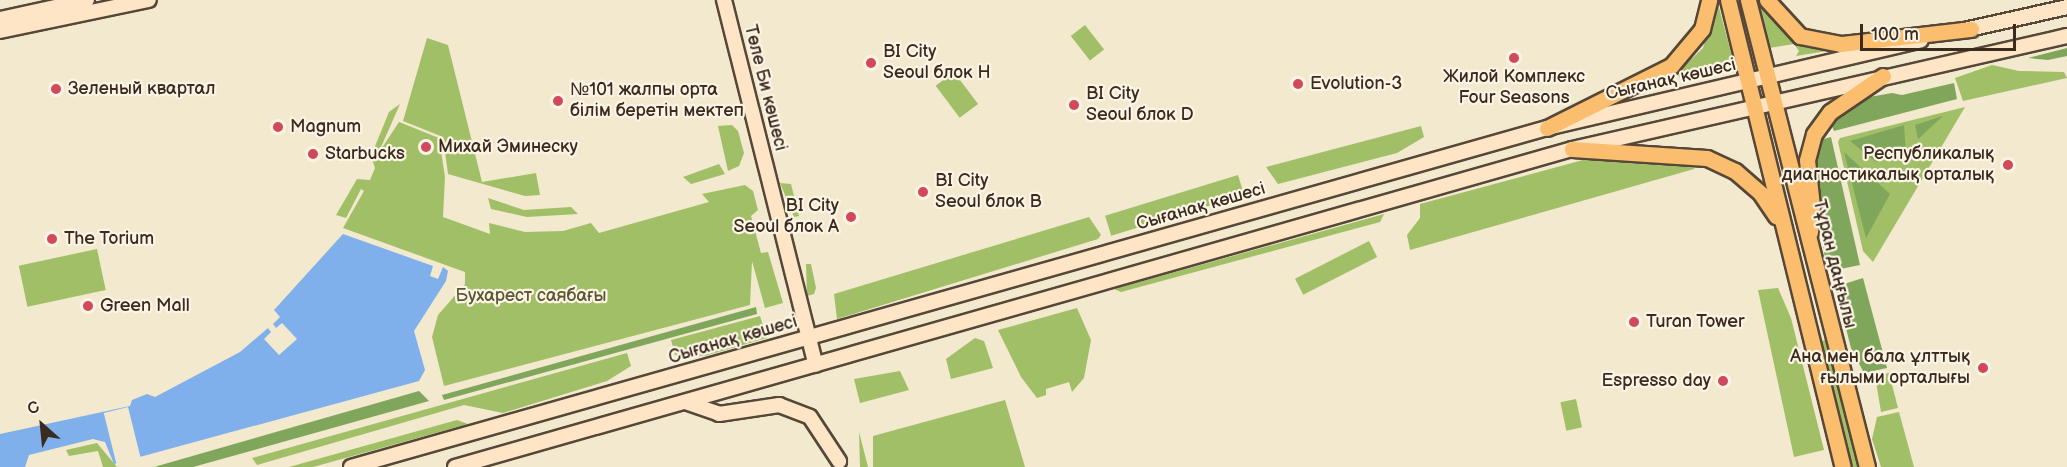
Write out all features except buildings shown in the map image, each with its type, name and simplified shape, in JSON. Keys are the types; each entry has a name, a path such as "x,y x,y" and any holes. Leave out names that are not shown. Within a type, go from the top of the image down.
{"main road":[{"path":"0,18 87,0"},
{"path":"0,31 149,0"},
{"name":"Төле Би көшесі","path":"724,0 816,365"},
{"path":"1547,128 1671,66 1702,29 1709,0"},
{"path":"1728,0 1843,467"},
{"name":"Тұран даңғылы","path":"1748,0 1867,467"},
{"path":"1767,0 1800,36 1840,44 1971,29"},
{"name":"Сығанақ көшесі","path":"351,467 1547,128 2067,7"},
{"path":"455,467 1572,149 1773,104 1883,76 2067,36"},
{"path":"1810,244 1812,206 1807,160 1814,134 1830,112 1883,76"},
{"path":"1572,149 1707,158 1735,171 1761,194 1782,224"},
{"path":"685,402 719,414 779,405 810,417 839,461"}],"green space":[{"path":"1717,0 1734,64 1726,63 1727,70 1682,82 1677,73 1703,48"},
{"path":"1759,4 1781,29 1798,41 1839,49 1796,56 1799,51 1794,44 1769,48"},
{"path":"1085,25 1104,49 1090,61 1071,36"},
{"path":"427,38 448,45 482,182 536,173 540,195 525,196 448,174 443,137 403,121"},
{"path":"2067,48 2067,56 2048,60 2028,58"},
{"path":"1992,65 2019,71 2064,72 2067,78 1963,101 1955,78"},
{"path":"954,72 978,104 960,118 936,86"},
{"path":"1954,83 1957,99 1834,131 1830,121 1858,99 1892,93 1902,95"},
{"name":"Бухарест саябағы","path":"400,104 378,154 399,122 439,138 445,177 443,217 490,234 489,223 525,232 563,231 591,223 599,233 709,202 702,194 745,185 753,191 758,210 751,216 761,253 768,252 783,303 765,308 752,261 750,305 444,386 432,337 438,315 465,284 465,272 343,228 364,191 361,189 346,218 336,215 357,179 370,180 375,168 371,156 389,112"},
{"path":"1965,107 1873,262 1863,251 1838,142 1840,138"},
{"path":"1943,116 1918,139 1915,125"},
{"path":"732,125 738,131 744,153 739,166 728,171 718,126"},
{"path":"1904,125 1906,154 1876,162 1850,141"},
{"path":"1421,126 1424,137 1397,153 1278,184 1266,167"},
{"path":"1831,137 1860,265 1835,270 1825,260 1813,155 1820,140"},
{"path":"1844,152 1890,194 1866,238"},
{"path":"1583,160 1695,163 1694,169 1410,250 1407,235 1420,218 1420,204"},
{"path":"719,164 725,174 691,184 683,177"},
{"path":"1238,175 1244,195 1111,236 1105,216"},
{"path":"780,183 791,184 799,216 794,217"},
{"path":"488,198 524,210 571,207 578,214 527,217 491,209"},
{"path":"1384,214 1380,222 1121,292 1114,289"},
{"path":"1089,217 1101,235 1098,239 837,319 834,294"},
{"path":"1369,241 1377,257 1303,295 1295,279"},
{"path":"97,249 106,290 27,307 19,266"},
{"path":"806,264 811,264 816,288 814,294 807,296"},
{"path":"1863,278 1887,368 1864,373 1851,348 1837,293 1844,284"},
{"path":"1778,288 1791,318 1824,450 1794,457 1758,290"},
{"path":"756,307 757,314 444,400 442,395"},
{"path":"1077,308 1091,340 1084,378 1072,392 1069,382 1046,389 1046,395 1037,398 1021,377 998,330"},
{"path":"760,316 767,338 705,356 675,355 671,340"},
{"path":"975,338 984,341 993,368 951,379 946,359"},
{"path":"1825,340 1859,467 1853,467 1819,342"},
{"path":"627,353 631,366 607,381 503,413 464,405 257,465 252,458"},
{"path":"900,371 909,390 860,403 854,379"},
{"path":"1889,373 1898,408 1881,412 1875,376"},
{"path":"419,391 429,401 193,467 154,467"},
{"path":"1576,399 1582,427 1566,431 1560,402"},
{"path":"1005,400 1025,467 873,467 873,436"},
{"path":"1899,412 1914,467 1881,467 1872,439 1877,417"},
{"path":"457,420 468,424 313,467 289,467"},
{"path":"859,432 868,467 860,467"},
{"path":"97,443 117,467 103,467 98,451 69,456 66,450"}],"water":[{"path":"343,234 433,266 430,276 438,279 443,267 448,271 446,281 414,331 425,370 419,381 114,464 105,442 93,439 29,455 25,467 0,467 0,434 130,406 132,400 147,394 155,397 240,352 268,328 271,332 264,339 279,355 297,339 282,323 276,328 273,324 280,317 274,310"}],"pier":[{"path":"128,407 141,458 117,464 104,413"}],"place":[{"name":"Жилой Комплекс Four Seasons","path":"1514,58"},
{"name":"BI City Seoul блок H","path":"871,63"},
{"name":"Evolution-3","path":"1298,84"},
{"name":"Зеленый квартал","path":"56,89"},
{"name":"№101 жалпы орта білім беретін мектеп","path":"558,101"},
{"name":"BI City Seoul блок D","path":"1074,105"},
{"name":"Magnum","path":"278,127"},
{"name":"Михай Эминеску","path":"426,147"},
{"name":"Starbucks","path":"313,154"},
{"name":"Республикалық диагностикалық орталық","path":"2008,165"},
{"name":"BI City Seoul блок B","path":"923,192"},
{"name":"BI City Seoul блок A","path":"851,217"},
{"name":"The Torium","path":"52,239"},
{"name":"Green Mall","path":"88,306"},
{"name":"Turan Tower","path":"1634,322"},
{"name":"Ана мен бала ұлттық ғылыми орталығы","path":"1983,368"},
{"name":"Espresso day","path":"1723,381"}]}
